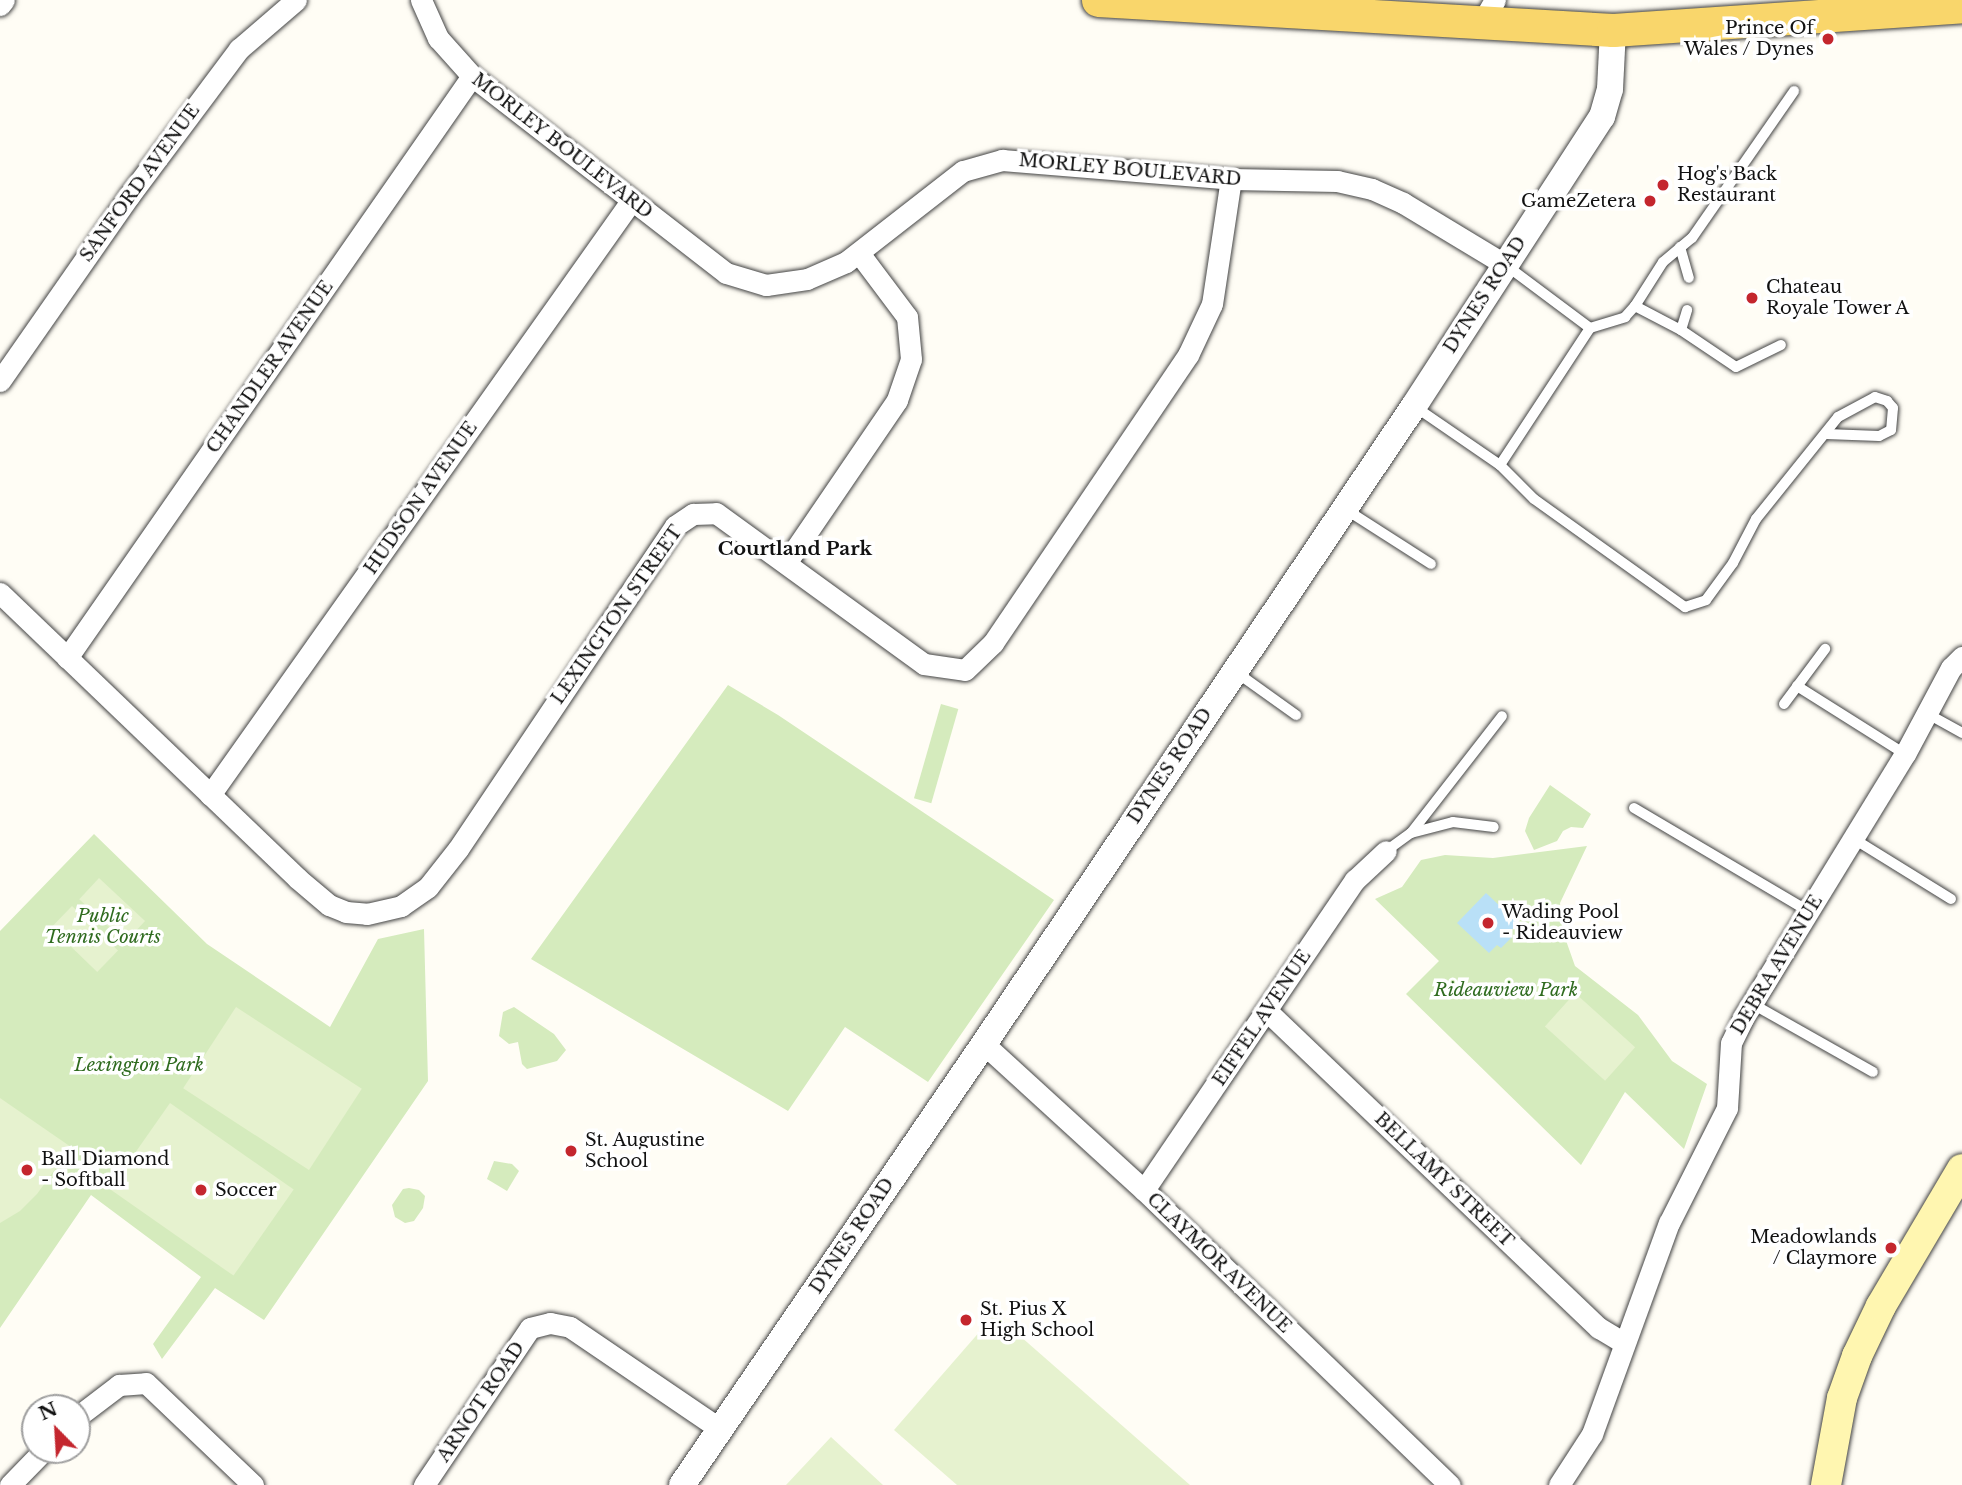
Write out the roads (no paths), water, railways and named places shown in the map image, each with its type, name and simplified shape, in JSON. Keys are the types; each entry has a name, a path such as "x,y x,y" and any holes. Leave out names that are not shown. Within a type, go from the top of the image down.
{"main road":[{"path":"1098,0 1287,3 1488,12 1613,30 1849,5 1962,6"},
{"path":"1826,1485 1842,1398 1857,1356 1881,1306 1959,1182"}],"street":[{"path":"0,5 4,0"},
{"name":"SANFORD AVENUE","path":"0,381 128,195 239,49 296,0"},
{"name":"MORLEY BOULEVARD","path":"422,0 438,38 472,76 726,274 766,285 807,279 859,253 963,170 1002,160 1231,179 1337,181 1372,188 1404,203 1504,264"},
{"name":"DYNES ROAD","path":"682,1485 984,1044 1414,406 1602,117 1610,89 1613,30"},
{"name":"CHANDLER AVENUE","path":"68,658 472,76"},
{"name":"LEXINGTON STREET","path":"0,593 329,905 346,912 368,914 401,906 428,887 458,849 675,526 693,514 716,513 924,664 965,670 993,643 1188,355 1212,304 1231,179"},
{"name":"HUDSON AVENUE","path":"210,795 631,201"},
{"path":"786,563 897,400 911,359 907,317 859,253"},
{"name":"DEBRA AVENUE","path":"1559,1485 1592,1434 1669,1223 1727,1108 1731,1043 1751,1003 1905,754 1951,668 1962,657"},
{"name":"EIFFEL AVENUE","path":"1144,1190 1355,880 1386,851"},
{"name":"BELLAMY STREET","path":"1267,1012 1599,1328 1624,1343"},
{"name":"CLAYMOR AVENUE","path":"984,1044 1144,1190 1450,1485"},
{"name":"ARNOT ROAD","path":"424,1485 530,1328 550,1323 570,1327 720,1429"},
{"path":"91,1405 118,1385 146,1383 253,1485"},
{"path":"10,1485 30,1464"}],"lane":[{"path":"1500,465 1590,328 1625,317 1635,306 1663,262 1692,238 1794,92"},
{"path":"1680,247 1689,278"},
{"path":"1504,264 1590,328"},
{"path":"1635,306 1681,330 1736,366 1781,345"},
{"path":"1681,330 1687,310"},
{"path":"1414,406 1500,465 1534,499 1685,607 1706,600 1733,562 1756,519 1838,417 1875,397 1887,401 1893,408 1891,430 1880,436 1826,435"},
{"path":"1343,508 1431,564"},
{"path":"1784,704 1825,649"},
{"path":"1234,671 1296,715"},
{"path":"1797,686 1905,754"},
{"path":"1928,714 1962,733"},
{"path":"1386,851 1411,833 1502,716"},
{"path":"1634,808 1808,911"},
{"path":"1411,833 1453,822 1494,827"},
{"path":"1854,839 1951,899"},
{"path":"1751,1003 1873,1072"}],"water":[{"name":"Wading Pool - Rideauview","path":"1486,893 1518,923 1509,933 1512,937 1501,948 1497,945 1489,953 1457,923"}],"place":[{"name":"Prince Of Wales / Dynes","path":"1828,39"},
{"name":"Hog's Back Restaurant","path":"1663,185"},
{"name":"GameZetera","path":"1650,201"},
{"name":"Chateau Royale Tower A","path":"1752,298"},
{"name":"Wading Pool - Rideauview","path":"1488,923"},
{"name":"St. Augustine School","path":"571,1151"},
{"name":"Ball Diamond - Softball","path":"27,1170"},
{"name":"Soccer","path":"201,1190"},
{"name":"Meadowlands / Claymore","path":"1891,1248"},
{"name":"St. Pius X High School","path":"966,1320"}],"district":[{"name":"Courtland Park","path":"795,549"}],"park label":[{"name":"Public Tennis Courts","path":"103,927"},
{"name":"Rideauview Park","path":"1506,990"},
{"name":"Lexington Park","path":"139,1065"}]}
